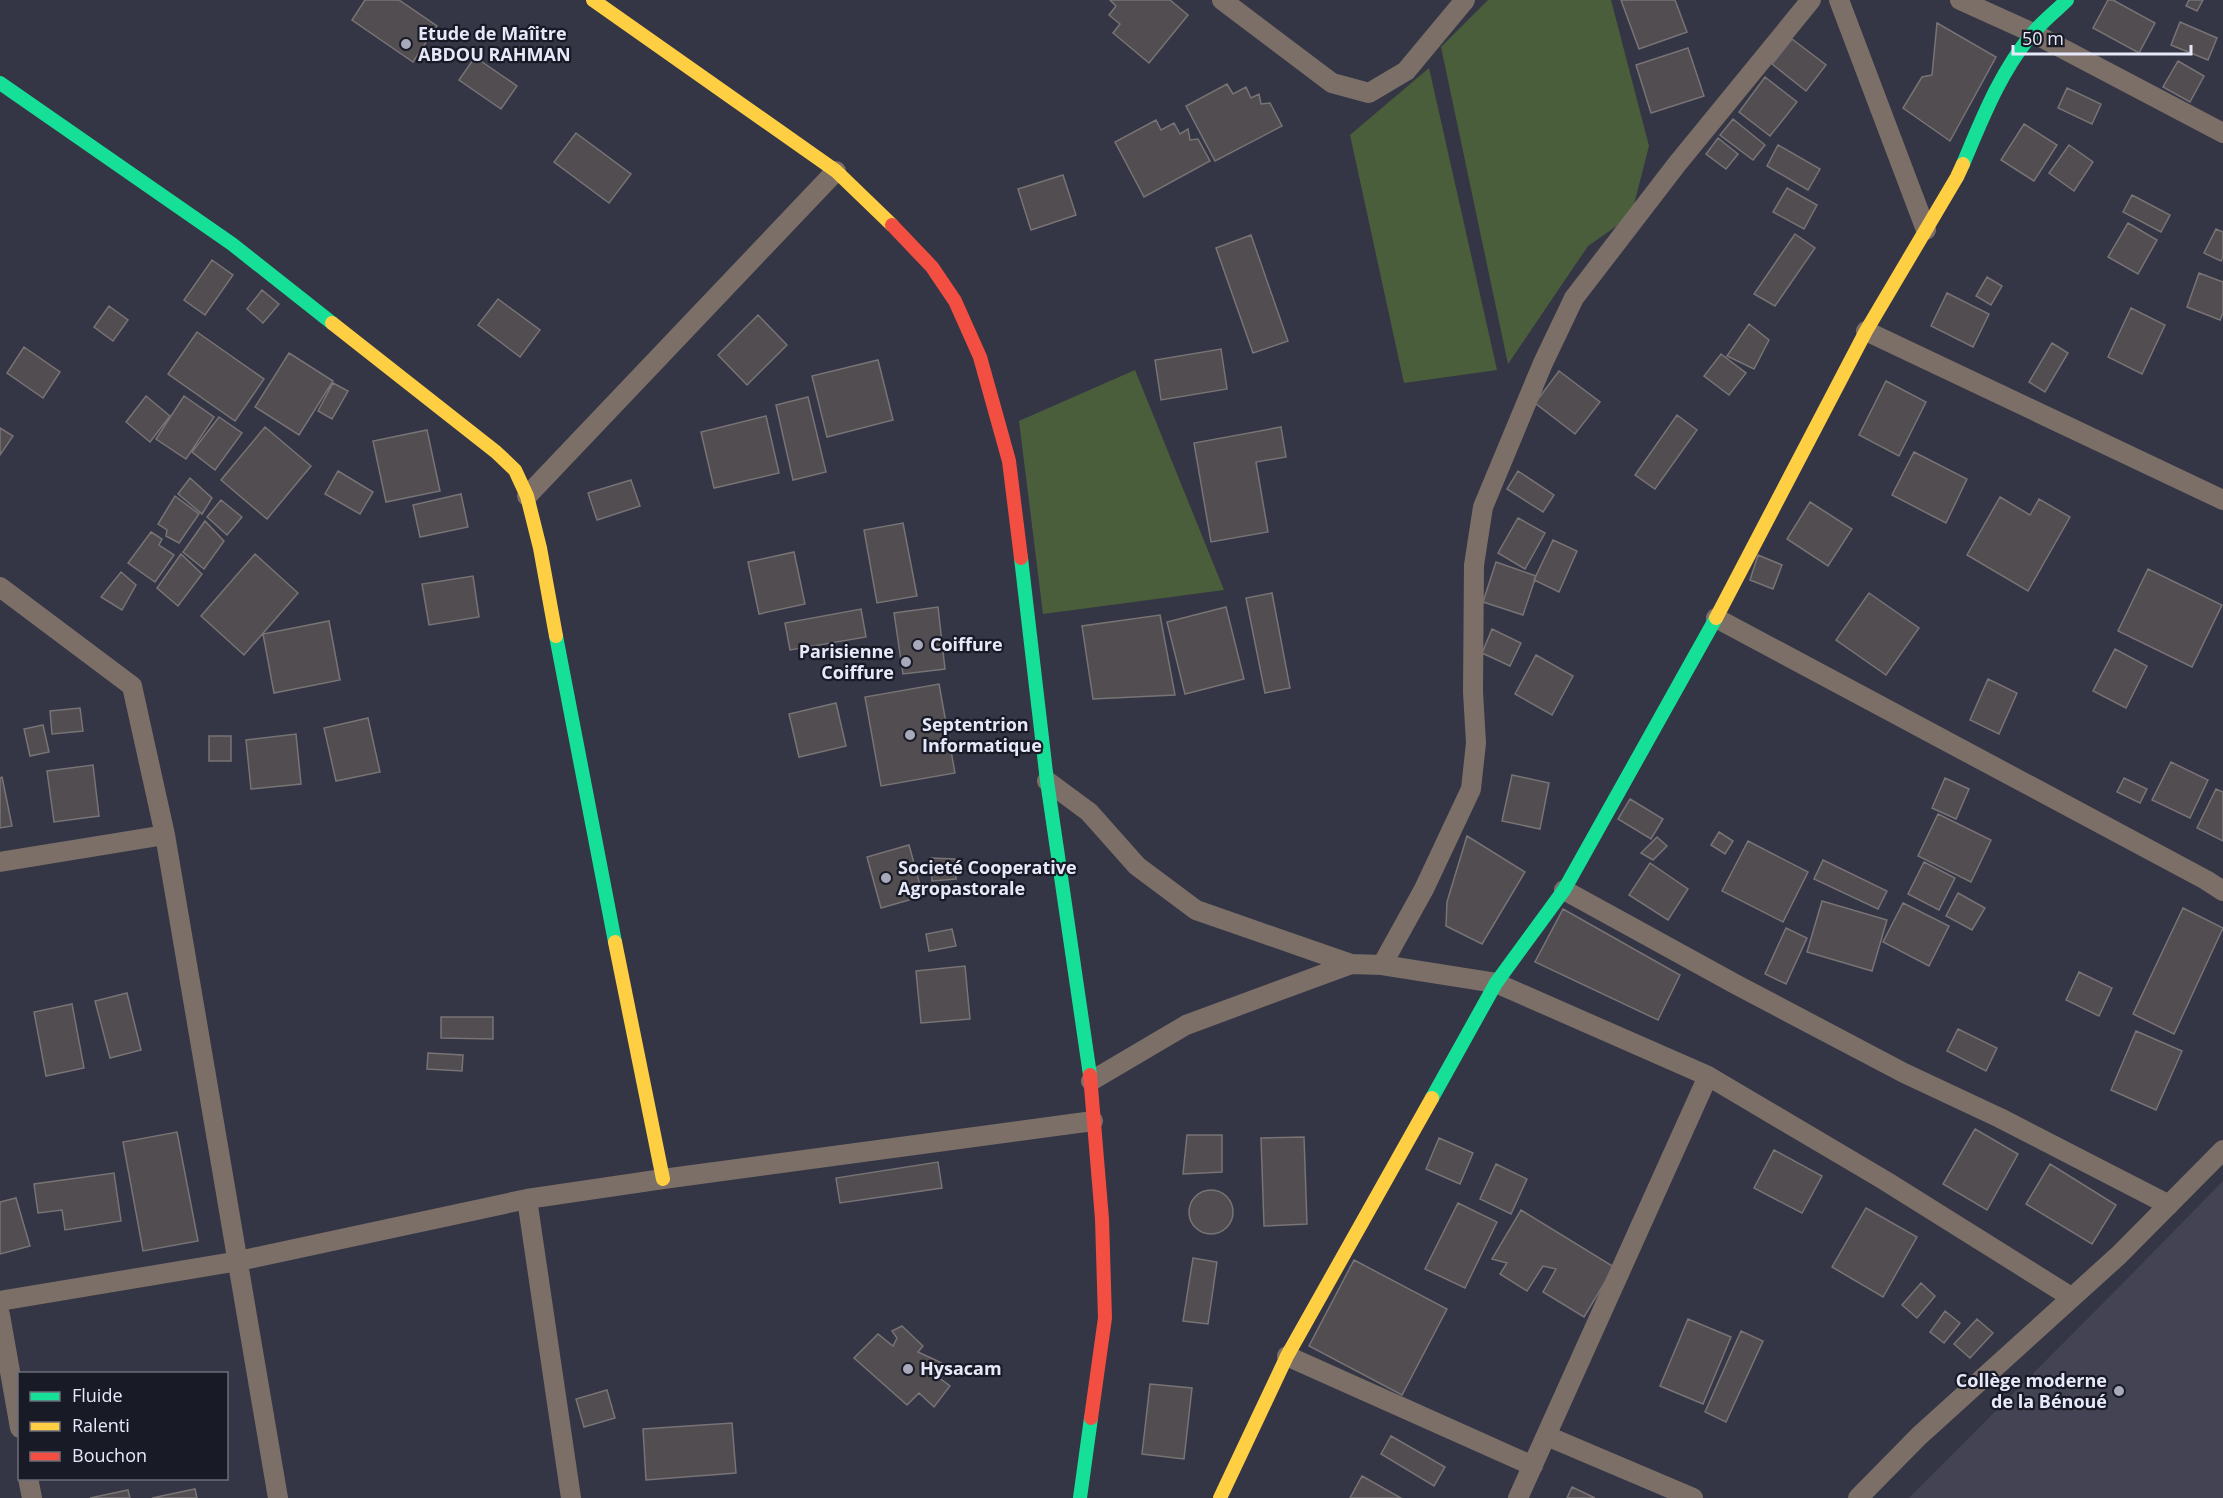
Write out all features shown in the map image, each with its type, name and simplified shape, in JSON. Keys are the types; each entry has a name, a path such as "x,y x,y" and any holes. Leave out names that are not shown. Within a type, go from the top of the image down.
{"street":[{"path":"593,0 837,171 932,267 956,301 980,357 1008,461 1047,782 1091,1081 1102,1219 1105,1318 1080,1498"},
{"path":"1221,0 1332,82 1369,93 1406,71 1465,0"},
{"path":"1382,965 1450,838 1471,789 1476,743 1473,692 1474,565 1483,507 1543,363 1574,298 1677,164 1811,0"},
{"path":"1839,0 1926,230"},
{"path":"1960,0 2033,33 2223,133"},
{"path":"1220,1498 1287,1356 1496,983 1564,890 1716,618 1866,331 1957,177 1986,109 2006,72 2033,33 2067,0"},
{"path":"0,83 241,251 496,452 515,470 527,496 540,548 587,800 663,1179"},
{"path":"527,496 837,171"},
{"path":"1866,331 2223,501"},
{"path":"0,587 132,686 165,834 278,1498"},
{"path":"1716,618 2223,891"},
{"path":"1047,782 1089,812 1137,866 1196,910 1351,964 1382,965 1496,983 1707,1076 1884,1180 2071,1297"},
{"path":"0,862 165,834"},
{"path":"1564,890 1904,1073 2000,1118 2169,1205"},
{"path":"1091,1081 1186,1025 1351,964"},
{"path":"1518,1498 1707,1076"},
{"path":"0,1301 239,1261 527,1199 1093,1121"},
{"path":"1858,1498 1919,1436 2119,1255 2223,1150"},
{"path":"527,1199 572,1498"},
{"path":"0,1315 18,1417"},
{"path":"1287,1356 1533,1466"},
{"path":"1547,1436 1693,1498"},
{"path":"28,1480 32,1498"}],"shaded area":[{"name":"Collège moderne de la Bénoué","path":"2223,1181 2223,1498 1909,1498 2123,1283"}],"green space":[{"path":"1488,0 1611,0 1649,146 1631,216 1588,246 1508,364 1441,47"},
{"path":"1429,68 1497,370 1404,383 1350,135"},
{"path":"1135,370 1224,590 1043,614 1019,421"}],"building":[{"name":"Etude de Maîitre ABDOU RAHMAN","path":"365,0 399,0 437,26 413,62 352,20"},
{"path":"1110,0 1170,0 1188,15 1149,63 1113,33 1120,24 1109,15 1116,6"},
{"path":"1621,0 1675,0 1687,32 1639,49"},
{"path":"2108,0 2113,0 2155,23 2139,53 2093,28"},
{"path":"2189,0 2203,0 2197,11 2186,6"},
{"path":"2180,22 2217,38 2208,60 2171,45"},
{"path":"1937,23 1996,57 1950,141 1903,108 1922,77 1932,75"},
{"path":"1792,39 1826,65 1806,91 1772,64"},
{"path":"1688,48 1704,96 1651,113 1636,65"},
{"path":"475,57 517,86 501,109 459,80"},
{"path":"2178,61 2204,76 2190,102 2163,87"},
{"path":"1765,77 1797,102 1770,136 1739,112"},
{"path":"1227,84 1233,94 1246,87 1251,98 1259,94 1261,104 1270,103 1282,126 1215,161 1186,106"},
{"path":"2067,88 2101,104 2092,124 2058,108"},
{"path":"1733,119 1765,145 1753,160 1720,135"},
{"path":"1156,120 1161,130 1174,123 1180,134 1188,129 1190,140 1198,139 1210,161 1144,197 1115,142"},
{"path":"2024,124 2057,145 2034,181 2001,160"},
{"path":"576,133 631,174 609,203 554,162"},
{"path":"1718,138 1738,154 1726,169 1706,154"},
{"path":"1778,145 1820,169 1808,190 1767,166"},
{"path":"2069,145 2093,162 2074,191 2049,173"},
{"path":"1063,175 1076,215 1031,230 1018,189"},
{"path":"1787,188 1817,205 1804,229 1773,212"},
{"path":"2132,195 2170,215 2161,232 2123,212"},
{"path":"2128,223 2157,240 2138,274 2108,257"},
{"path":"2216,229 2223,232 2221,261 2204,253"},
{"path":"1795,234 1815,248 1775,306 1754,294"},
{"path":"1251,235 1288,341 1253,353 1216,248"},
{"path":"212,260 233,275 205,315 184,300"},
{"path":"2199,273 2223,282 2223,313 2220,320 2187,307"},
{"path":"1987,277 2002,286 1991,305 1976,296"},
{"path":"262,290 279,304 263,323 247,309"},
{"path":"1947,293 1989,314 1973,347 1931,326"},
{"path":"498,299 540,330 520,357 478,325"},
{"path":"109,306 128,320 113,341 94,327"},
{"path":"2131,308 2165,325 2142,374 2108,357"},
{"path":"758,315 787,345 747,385 718,355"},
{"path":"1749,324 1769,340 1754,369 1727,356"},
{"path":"197,332 264,379 235,421 168,374"},
{"path":"2052,343 2068,353 2045,392 2029,382"},
{"path":"24,347 60,372 43,398 7,373"},
{"path":"1221,349 1227,389 1161,400 1155,360"},
{"path":"289,353 333,381 299,435 255,407"},
{"path":"1721,354 1746,373 1729,395 1704,376"},
{"path":"878,360 893,420 827,437 812,376"},
{"path":"1559,371 1600,402 1575,434 1535,403"},
{"path":"1886,381 1926,402 1899,456 1859,435"},
{"path":"333,383 348,391 332,419 318,411"},
{"path":"146,396 170,416 150,442 126,422"},
{"path":"184,396 214,417 186,459 156,439"},
{"path":"808,397 826,472 793,480 776,405"},
{"path":"1677,415 1697,430 1655,489 1635,475"},
{"path":"766,416 779,473 714,488 701,432"},
{"path":"219,417 242,433 215,470 192,452"},
{"path":"265,427 311,466 267,519 221,480"},
{"path":"1281,427 1286,457 1256,462 1268,532 1211,542 1194,443"},
{"path":"0,428 13,436 0,455"},
{"path":"427,430 440,491 386,502 373,441"},
{"path":"1914,452 1967,479 1946,523 1892,495"},
{"path":"338,471 373,492 360,514 325,494"},
{"path":"1518,471 1554,495 1543,512 1507,489"},
{"path":"190,478 212,498 202,514 178,494"},
{"path":"631,480 640,506 597,520 588,493"},
{"path":"461,494 468,527 420,537 413,505"},
{"path":"175,496 199,514 179,543 166,536 167,530 158,524"},
{"path":"2000,497 2030,515 2039,499 2070,517 2028,591 1967,555"},
{"path":"221,500 242,517 227,535 207,517"},
{"path":"1810,502 1852,529 1828,566 1787,539"},
{"path":"1518,518 1545,533 1525,569 1498,553"},
{"path":"205,521 224,541 204,569 183,552"},
{"path":"903,523 917,596 877,603 864,530"},
{"path":"151,532 162,539 159,545 174,555 155,582 128,563"},
{"path":"1553,540 1577,551 1559,592 1534,580"},
{"path":"794,552 805,604 759,614 748,562"},
{"path":"181,554 202,574 178,606 157,588"},
{"path":"255,554 298,593 244,655 201,616"},
{"path":"1758,555 1782,565 1773,589 1750,580"},
{"path":"1496,562 1536,576 1523,615 1483,602"},
{"path":"2148,569 2222,605 2192,667 2118,631"},
{"path":"121,572 136,585 122,610 101,597"},
{"path":"473,576 479,617 429,625 422,584"},
{"path":"1272,593 1290,688 1265,693 1246,598"},
{"path":"1869,593 1919,628 1886,675 1836,640"},
{"path":"938,607 945,669 903,674 894,613"},
{"path":"1226,607 1244,679 1185,694 1167,622"},
{"path":"861,609 866,637 790,650 785,623"},
{"path":"1160,615 1175,695 1093,699 1082,626"},
{"path":"329,621 340,680 274,693 263,634"},
{"path":"1492,629 1521,643 1510,666 1482,653"},
{"path":"2115,649 2147,666 2126,708 2093,691"},
{"path":"1536,655 1573,676 1552,715 1515,694"},
{"path":"1988,679 2017,693 1999,734 1970,720"},
{"name":"Septentrion Informatique","path":"939,684 955,773 881,786 865,697"},
{"path":"836,703 846,746 799,757 789,714"},
{"path":"80,708 83,731 52,734 50,711"},
{"path":"368,718 380,772 336,781 324,728"},
{"path":"43,725 49,752 30,756 24,729"},
{"path":"296,734 301,784 251,789 246,740"},
{"path":"209,736 231,736 231,761 209,761"},
{"path":"2171,762 2208,780 2190,818 2152,800"},
{"path":"93,765 99,816 54,822 47,771"},
{"path":"1512,775 1549,783 1540,829 1502,821"},
{"path":"2,777 12,826 0,828 0,778"},
{"path":"1945,778 1969,789 1956,819 1932,808"},
{"path":"2124,778 2147,789 2140,803 2117,792"},
{"path":"2216,789 2223,792 2223,841 2197,828"},
{"path":"1630,799 1663,819 1651,839 1618,819"},
{"path":"1938,814 1991,840 1971,882 1918,856"},
{"path":"1719,832 1733,841 1725,854 1711,845"},
{"path":"1467,836 1525,872 1482,944 1446,926 1447,902"},
{"path":"1657,837 1667,846 1653,860 1641,853"},
{"path":"1748,841 1808,872 1783,922 1722,891"},
{"path":"909,845 923,896 881,908 867,857"},
{"path":"931,858 955,859 956,879 932,881"},
{"path":"1823,860 1887,891 1878,909 1814,879"},
{"path":"1924,862 1955,878 1939,910 1908,894"},
{"path":"1650,863 1688,889 1668,920 1629,895"},
{"path":"1958,893 1985,908 1972,930 1946,916"},
{"path":"1822,901 1887,920 1872,971 1807,952"},
{"path":"1903,903 1949,926 1929,966 1883,942"},
{"path":"2183,908 2223,928 2174,1034 2133,1014"},
{"path":"1563,909 1680,975 1658,1020 1535,962"},
{"path":"1786,928 1807,938 1786,984 1765,974"},
{"path":"952,929 956,946 929,951 926,934"},
{"path":"965,966 970,1019 921,1023 916,971"},
{"path":"2079,972 2112,988 2099,1016 2066,1000"},
{"path":"127,993 141,1050 110,1058 95,1001"},
{"path":"72,1004 84,1068 46,1076 34,1012"},
{"path":"441,1017 493,1017 493,1039 441,1038"},
{"path":"1958,1029 1997,1048 1986,1071 1947,1051"},
{"path":"2136,1031 2182,1051 2156,1110 2111,1090"},
{"path":"428,1053 463,1055 462,1071 427,1069"},
{"path":"1975,1129 2018,1154 1987,1210 1943,1184"},
{"path":"177,1132 198,1241 143,1251 123,1142"},
{"path":"1187,1135 1222,1135 1222,1172 1183,1174"},
{"path":"1304,1137 1307,1224 1264,1226 1261,1138"},
{"path":"1439,1138 1473,1153 1460,1184 1426,1169"},
{"path":"1774,1150 1822,1176 1802,1213 1754,1188"},
{"path":"938,1162 942,1188 840,1203 836,1178"},
{"path":"1496,1164 1527,1179 1511,1214 1480,1199"},
{"path":"2050,1164 2116,1205 2092,1244 2026,1204"},
{"path":"114,1173 121,1221 65,1230 62,1210 38,1213 34,1184"},
{"path":"1211,1190 1227,1196 1233,1212 1227,1228 1211,1234 1195,1228 1189,1212 1195,1196"},
{"path":"16,1198 30,1246 0,1254 0,1202"},
{"path":"1458,1203 1497,1222 1465,1288 1425,1269"},
{"path":"1866,1208 1917,1237 1883,1297 1832,1267"},
{"path":"1521,1210 1614,1267 1584,1317 1543,1292 1556,1269 1543,1266 1527,1291 1500,1274 1507,1263 1492,1259"},
{"path":"1193,1258 1217,1262 1208,1324 1183,1321"},
{"path":"1354,1260 1447,1309 1402,1395 1309,1346"},
{"path":"1921,1283 1935,1296 1917,1318 1902,1305"},
{"path":"1945,1311 1960,1323 1944,1343 1930,1332"},
{"path":"1688,1319 1731,1337 1703,1404 1660,1386"},
{"path":"1977,1319 1993,1333 1970,1358 1954,1344"},
{"name":"Hysacam","path":"902,1326 923,1346 918,1352 946,1365 934,1374 950,1386 934,1407 919,1393 907,1405 854,1358 878,1334 893,1346 897,1338 892,1331"},
{"path":"1741,1331 1763,1341 1726,1422 1705,1412"},
{"path":"1150,1384 1192,1388 1184,1459 1142,1454"},
{"path":"607,1390 615,1418 584,1427 576,1399"},
{"path":"732,1423 736,1473 646,1480 643,1429"},
{"path":"1391,1436 1445,1467 1434,1486 1381,1454"},
{"path":"1362,1476 1401,1498 1350,1498"},
{"path":"1572,1487 1595,1498 1567,1498"},
{"path":"195,1489 197,1498 152,1498"},
{"path":"128,1490 130,1498 90,1498"}],"traffic: fast":[{"path":"1963,164 1993,96 2011,63 2037,29 2067,0"},
{"path":"0,83 232,244 332,323"},
{"path":"1021,558 1047,781 1090,1075"},
{"path":"1432,1098 1496,983 1564,890 1716,618"},
{"path":"556,636 615,942"},
{"path":"1080,1498 1091,1418"}],"traffic: slow":[{"path":"593,0 836,171 892,225"},
{"path":"1716,618 1866,331 1963,164"},
{"path":"332,323 496,452 515,470 527,496 540,548 556,636"},
{"path":"615,942 663,1179"},
{"path":"1220,1498 1287,1356 1432,1098"}],"traffic: jam":[{"path":"892,225 932,267 955,301 980,357 1009,461 1021,558"},
{"path":"1090,1075 1102,1219 1105,1318 1091,1418"}],"place":[{"name":"Etude de Maîitre ABDOU RAHMAN","path":"406,44"},
{"name":"Coiffure","path":"918,645"},
{"name":"Parisienne Coiffure","path":"906,662"},
{"name":"Septentrion Informatique","path":"910,735"},
{"name":"Societé Cooperative Agropastorale","path":"886,878"},
{"name":"Hysacam","path":"908,1369"},
{"name":"Collège moderne de la Bénoué","path":"2119,1391"}]}
